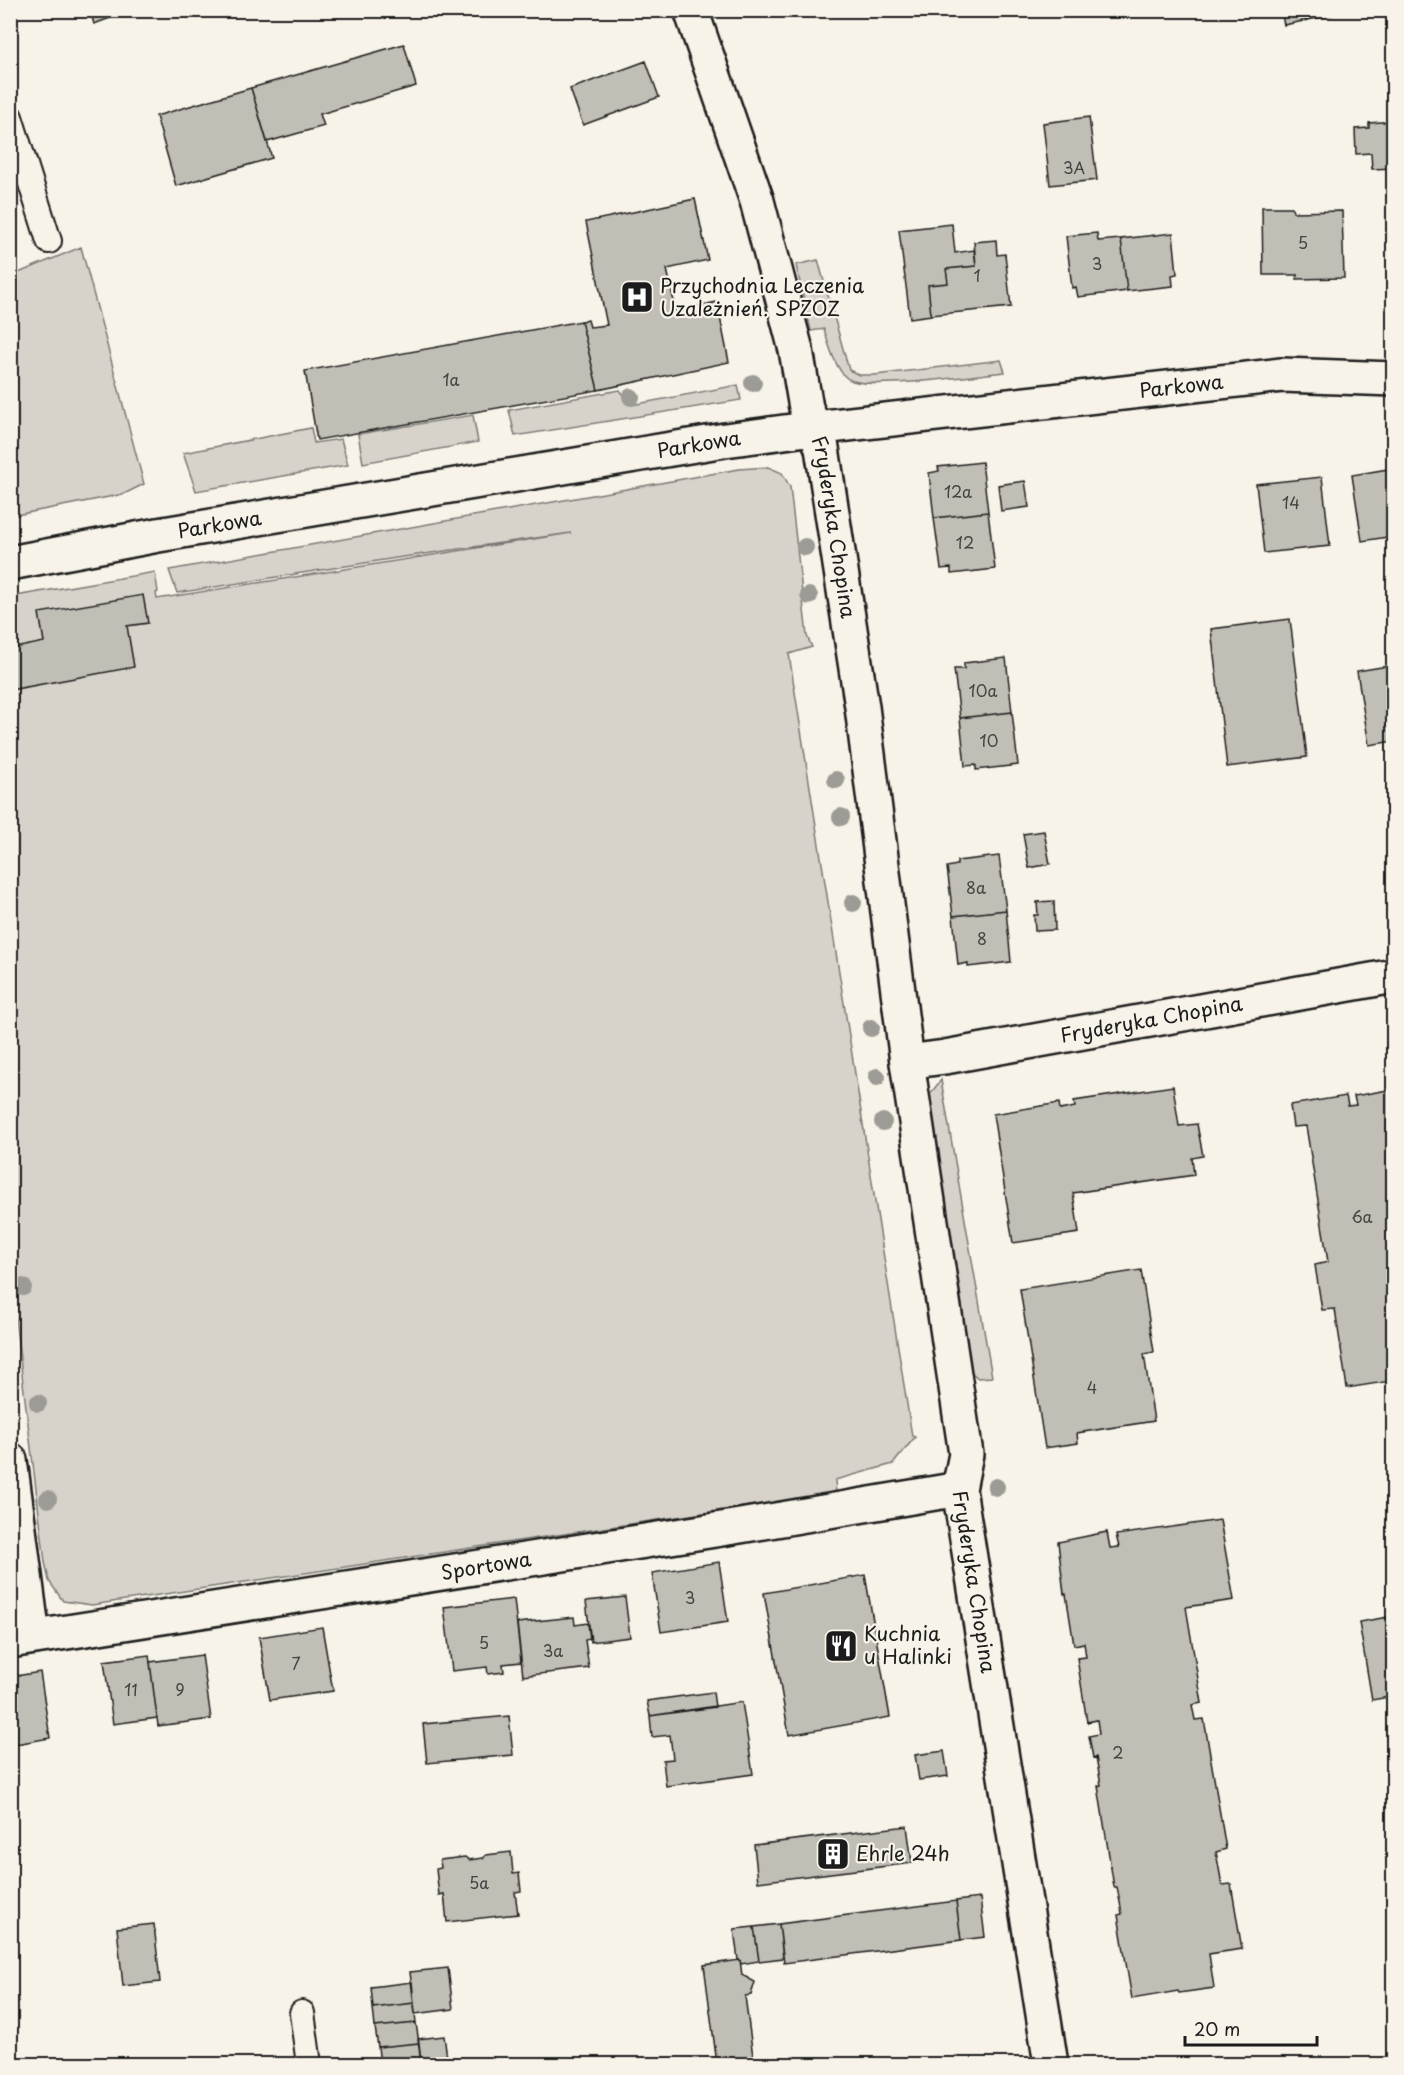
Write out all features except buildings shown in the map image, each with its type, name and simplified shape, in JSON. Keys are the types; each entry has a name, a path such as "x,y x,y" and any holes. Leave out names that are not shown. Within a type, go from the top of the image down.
{"street":[{"name":"Fryderyka Chopina","path":"691,10 757,201 796,350 806,408 822,448 862,707 907,1062 966,1454 959,1489 1051,2064"},
{"name":"Parkowa","path":"10,563 170,532 725,440 814,428 1282,375 1394,379"},
{"name":"Fryderyka Chopina","path":"907,1062 1394,976"},
{"path":"10,1461 22,1639"},
{"name":"Sportowa","path":"22,1639 734,1527 959,1489"}],"lane":[{"path":"10,117 49,241"},
{"path":"302,2013 309,2064"}],"shaded area":[{"path":"81,247 144,484 124,494 11,516 11,276"},
{"path":"818,260 849,370 859,375 875,375 1001,360 1005,372 899,383 859,382 848,379 836,363 824,329 811,331 796,265"},
{"path":"738,385 741,400 515,436 509,410 620,390 632,405"},
{"path":"473,415 478,442 363,463 358,434"},
{"path":"311,428 314,443 341,439 348,465 196,491 183,453"},
{"path":"768,467 782,473 790,487 807,636 812,647 789,654 912,1436 915,1437 893,1464 835,1480 836,1493 92,1605 63,1601 49,1581 45,1562 10,1277 10,597 155,572 157,599 571,533 177,593 169,570 739,469"},
{"path":"941,1080 992,1377 978,1378 960,1363 926,1115 930,1094"}],"place":[{"name":"Przychodnia Leczenia Uzależnień. SPZOZ","path":"637,297"},
{"name":"Kuchnia u Halinki","path":"841,1646"},
{"name":"Ehrle 24h","path":"833,1854"}]}
